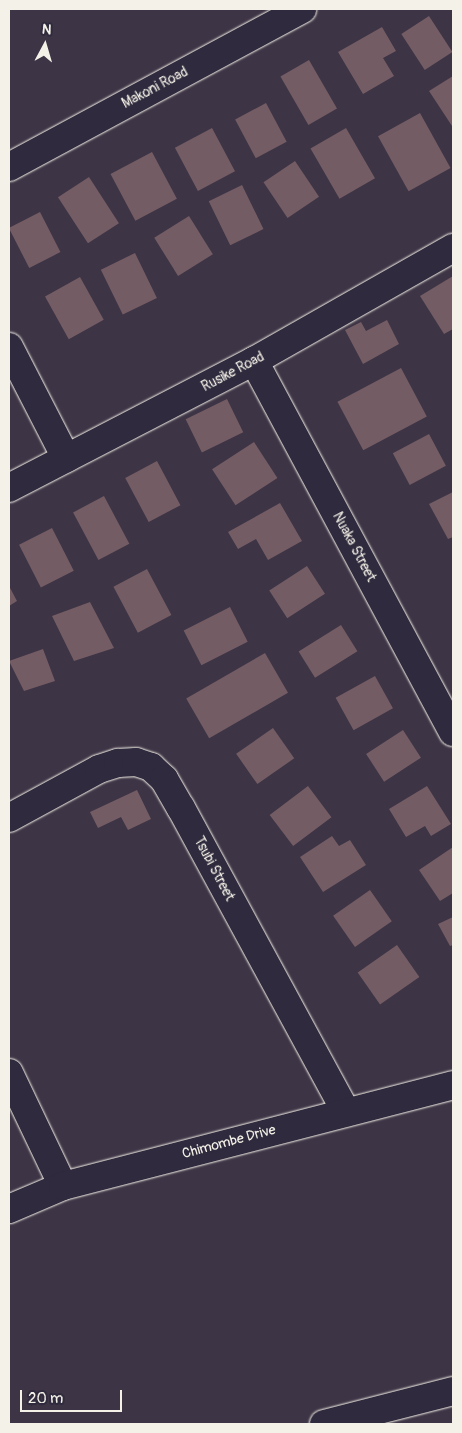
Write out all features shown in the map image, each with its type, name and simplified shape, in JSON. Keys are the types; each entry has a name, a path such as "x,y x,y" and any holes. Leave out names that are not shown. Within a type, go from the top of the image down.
{"street":[{"name":"Makoni Road","path":"9,168 302,9"},
{"name":"Rusike Road","path":"9,488 254,361 453,248"},
{"path":"9,347 66,458"},
{"name":"Nuaka Street","path":"254,361 453,732"},
{"name":"Tsubi Street","path":"9,818 108,766 118,763 136,762 151,768 164,778 346,1112"},
{"path":"9,1073 63,1186"},
{"name":"Chimombe Drive","path":"9,1209 63,1186 453,1086"},
{"path":"324,1424 453,1391"}],"building":[{"path":"429,16 452,52 425,70 401,34"},
{"path":"382,27 396,51 383,58 394,76 363,94 338,52"},
{"path":"309,60 337,108 308,125 280,76"},
{"path":"453,76 453,126 452,126 429,91"},
{"path":"266,103 287,142 256,158 235,119"},
{"path":"420,113 451,168 409,191 378,136"},
{"path":"212,128 235,171 198,191 175,148"},
{"path":"346,128 375,178 339,199 310,148"},
{"path":"152,152 177,199 135,221 111,174"},
{"path":"295,161 319,197 288,218 263,182"},
{"path":"89,177 119,223 88,243 58,197"},
{"path":"242,185 263,229 230,245 209,201"},
{"path":"40,212 60,252 29,268 9,228"},
{"path":"189,216 213,254 178,276 154,238"},
{"path":"135,253 157,298 123,315 101,270"},
{"path":"453,276 453,329 444,334 420,296"},
{"path":"80,277 104,320 69,339 45,296"},
{"path":"387,320 399,344 363,364 345,330 361,322 366,331"},
{"path":"401,368 427,417 363,450 337,402"},
{"path":"227,399 243,432 202,452 186,419"},
{"path":"429,434 446,466 410,485 393,453"},
{"path":"254,442 277,478 235,505 212,469"},
{"path":"157,461 180,505 149,522 125,478"},
{"path":"453,492 453,537 448,539 429,504"},
{"path":"104,496 129,544 98,560 73,512"},
{"path":"280,503 302,541 268,560 256,539 238,549 228,532"},
{"path":"52,528 74,571 41,588 19,545"},
{"path":"307,566 325,594 287,618 269,591"},
{"path":"147,569 171,615 138,633 113,587"},
{"path":"9,586 17,601 9,606"},
{"path":"90,602 114,648 74,661 52,616"},
{"path":"230,607 248,642 201,665 184,631"},
{"path":"341,625 357,651 315,678 299,651"},
{"path":"43,649 55,681 24,691 9,661"},
{"path":"265,653 288,693 209,738 186,698"},
{"path":"375,676 393,708 354,730 336,698"},
{"path":"273,728 294,758 257,784 236,754"},
{"path":"403,730 421,758 384,782 366,754"},
{"path":"308,786 331,817 293,846 270,815"},
{"path":"427,786 451,824 431,836 425,826 406,837 389,809"},
{"path":"137,790 151,819 128,830 121,817 98,828 90,812"},
{"path":"332,836 339,846 350,840 366,865 323,892 300,857"},
{"path":"453,847 453,893 440,901 419,870"},
{"path":"370,890 392,921 355,947 333,916"},
{"path":"453,917 453,945 450,946 438,924"},
{"path":"397,945 419,977 380,1004 358,973"}]}
